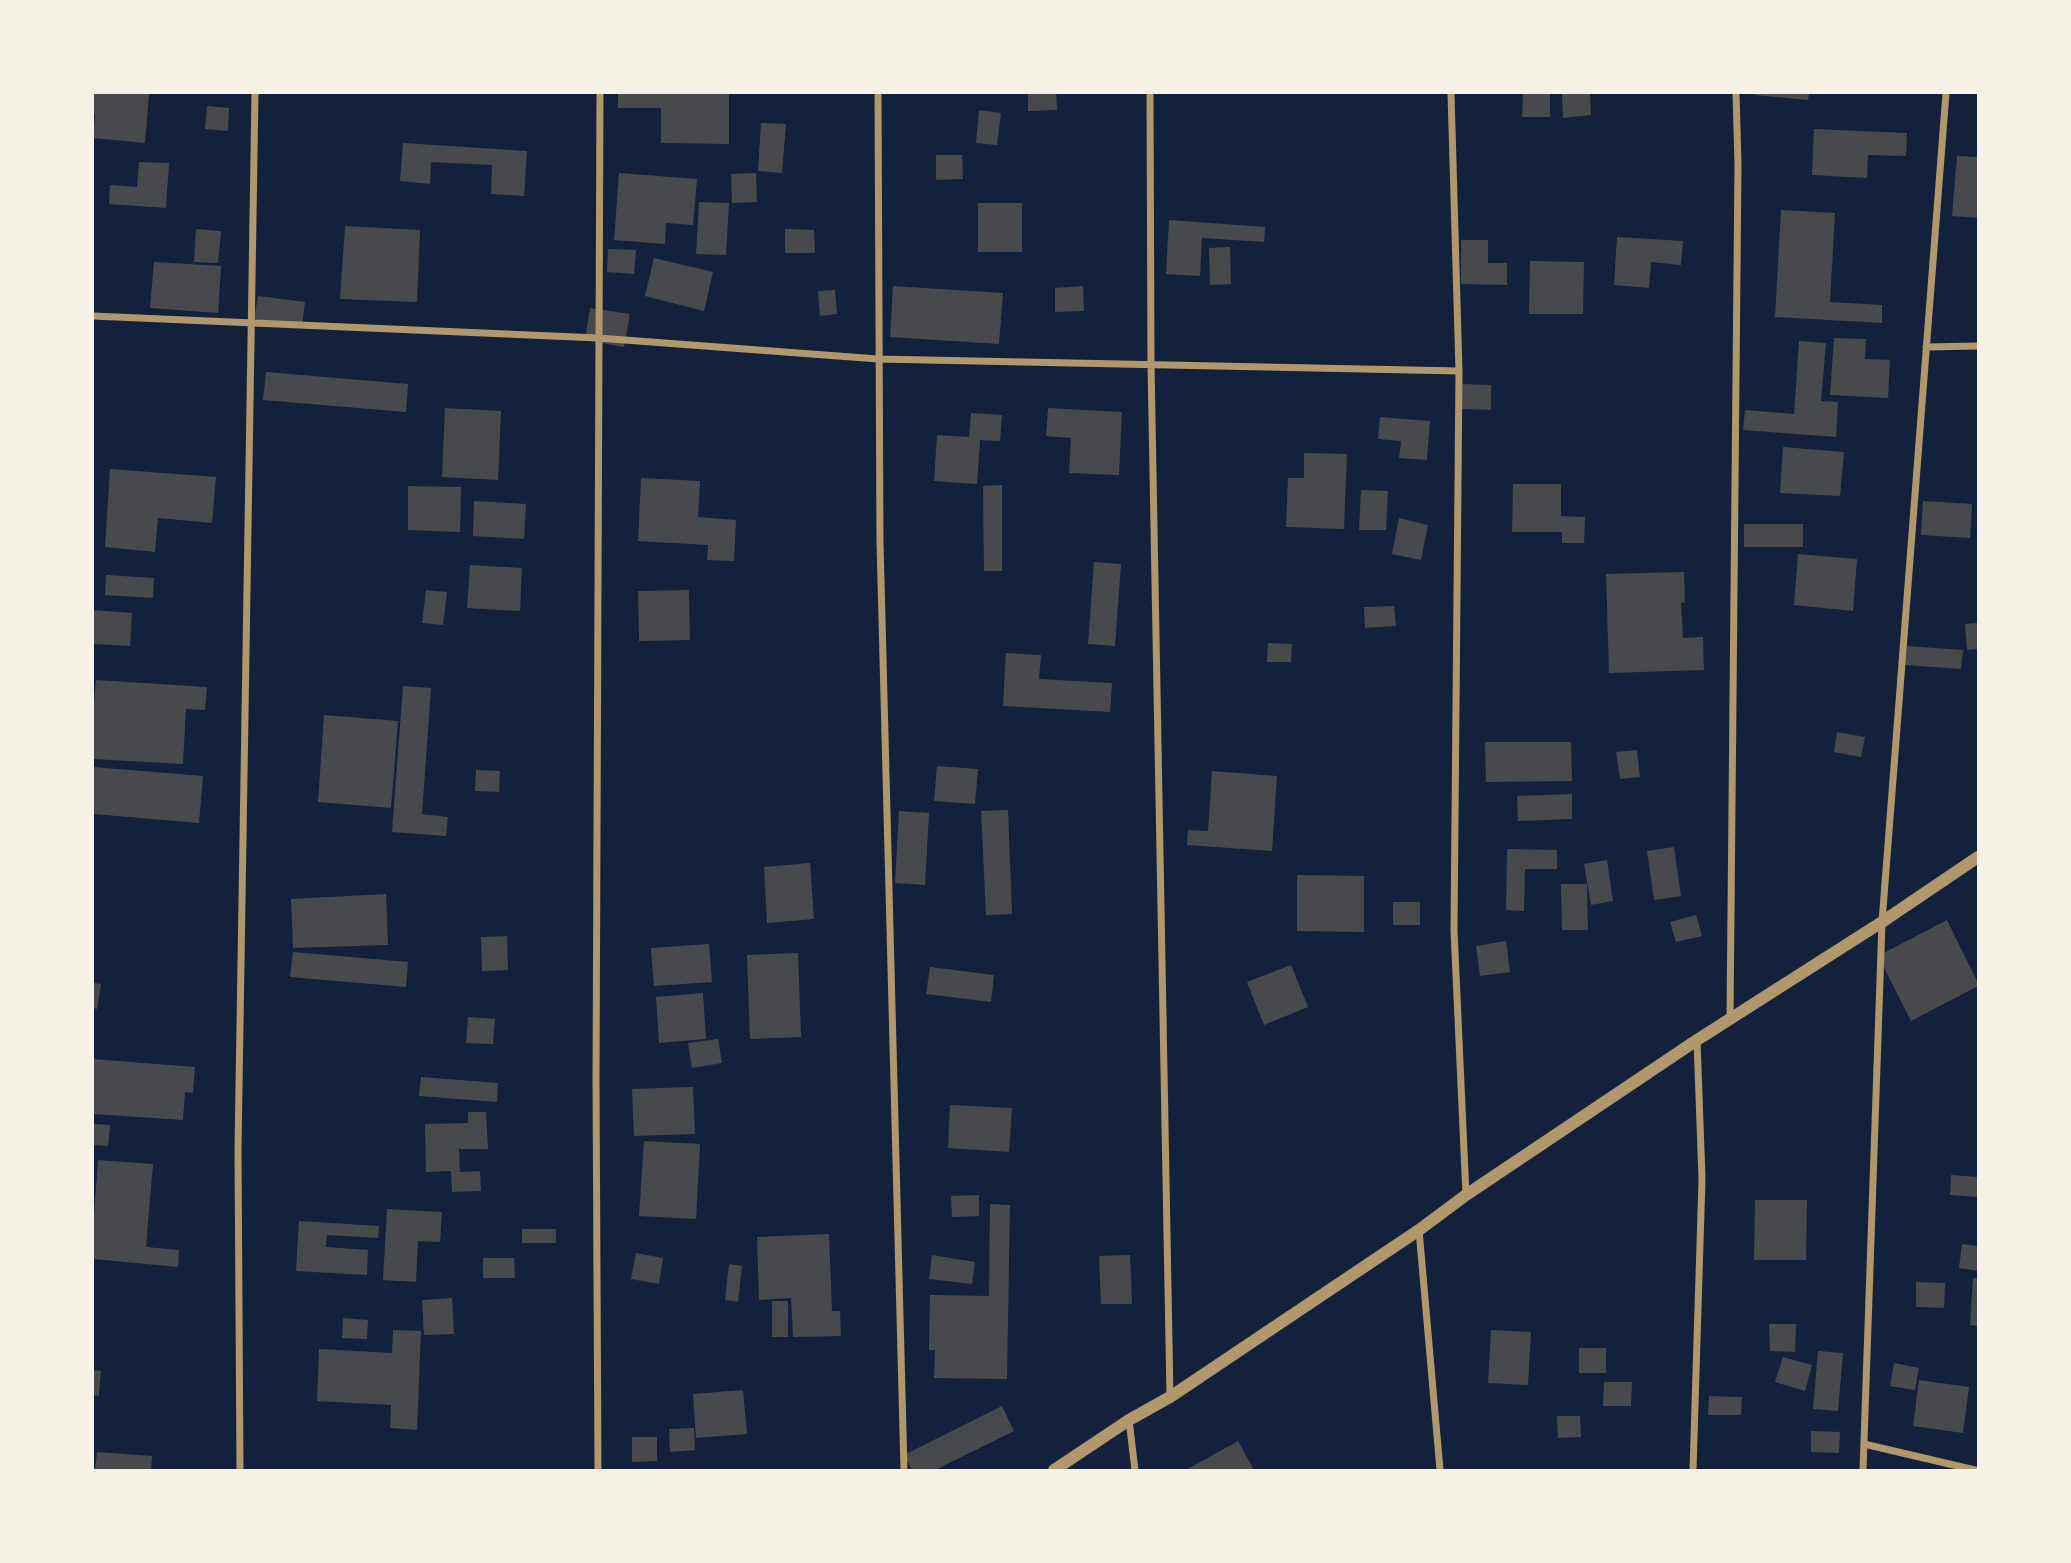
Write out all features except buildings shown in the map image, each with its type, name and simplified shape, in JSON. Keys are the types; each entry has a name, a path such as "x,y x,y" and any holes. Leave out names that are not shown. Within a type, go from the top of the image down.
{"street":[{"path":"240,1470 238,1149 255,93"},
{"path":"598,1470 596,1109 600,93"},
{"path":"878,93 880,541 904,1470"},
{"path":"1150,93 1151,364 1170,1397"},
{"path":"1451,93 1459,371 1454,930 1466,1195"},
{"path":"1730,1018 1738,164 1736,93"},
{"path":"1863,1470 1882,922 1946,93"},
{"path":"93,316 598,338 878,359 1459,371"},
{"path":"1926,347 1978,346"},
{"path":"1054,1470 1129,1420 1170,1397 1697,1040 1978,857"},
{"path":"1693,1470 1702,1179 1697,1040"},
{"path":"1419,1230 1440,1470"},
{"path":"1129,1420 1135,1470"},
{"path":"1864,1444 1975,1470"}]}
